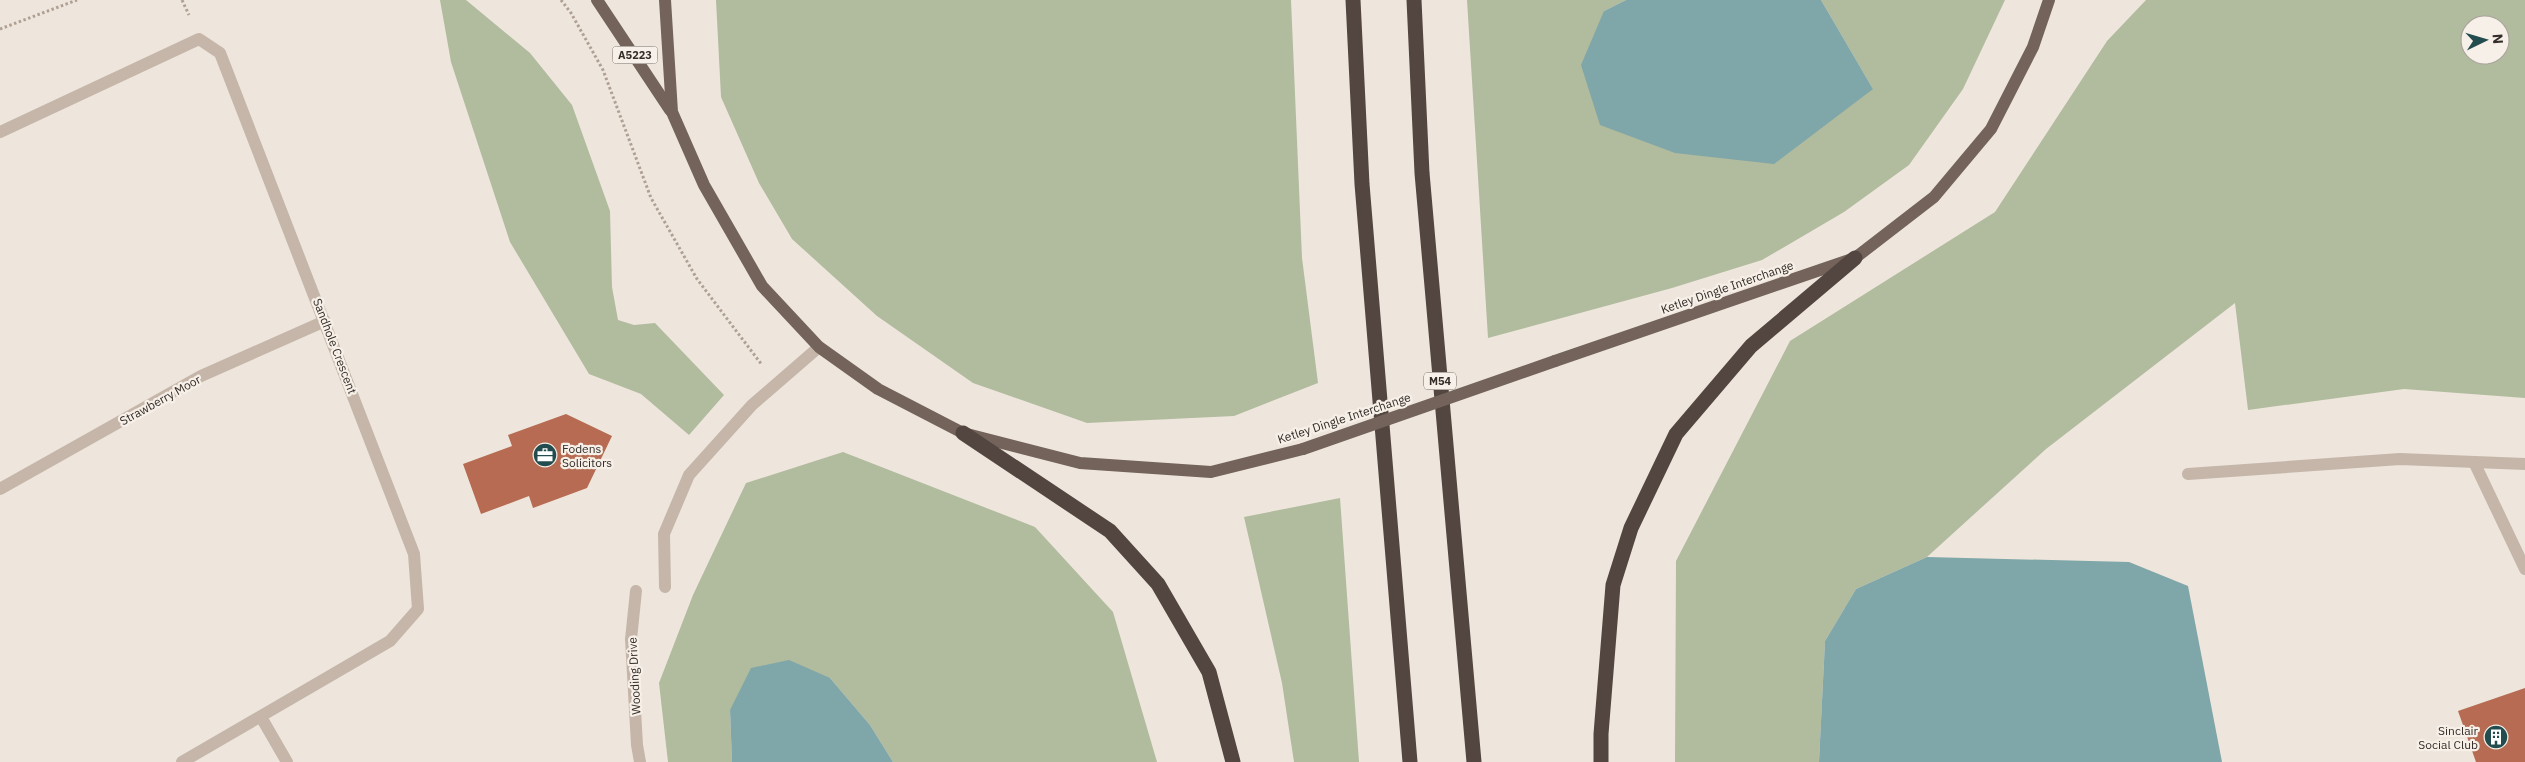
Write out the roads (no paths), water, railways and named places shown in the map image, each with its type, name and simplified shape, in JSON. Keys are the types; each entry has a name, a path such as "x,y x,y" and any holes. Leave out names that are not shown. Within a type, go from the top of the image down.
{"highway":[{"path":"1353,0 1362,184 1410,762"},
{"name":"M54","path":"1414,0 1422,172 1474,762"},
{"path":"1601,762 1601,734 1613,585 1631,528 1676,434 1751,346 1855,258"},
{"path":"963,433 1110,531 1158,584 1208,672 1233,762"}],"main road":[{"name":"A5223","path":"596,0 672,112"},
{"name":"Ketley Dingle Interchange","path":"665,0 672,112 704,184 762,286 819,347 878,389 963,433 1080,463 1211,472 1303,449 1855,258 1934,198 1991,128 2034,47 2047,6"},
{"path":"2047,6 2058,0"}],"street":[{"name":"Sandhole Crescent","path":"0,132 199,39 220,53 414,554 418,609 390,641 182,762"},
{"name":"Strawberry Moor","path":"0,489 201,376 325,321"},
{"path":"665,587 664,534 689,475 772,385 819,347"},
{"path":"2188,474 2400,458 2525,464"},
{"path":"2474,462 2525,569"},
{"name":"Wooding Drive","path":"636,591 631,639 637,745 640,762"},
{"path":"261,717 287,762"}],"water":[{"path":"1626,0 1821,0 1873,89 1774,164 1675,153 1600,125 1581,65 1604,11"},
{"path":"1927,557 2129,562 2188,586 2222,762 1819,762 1825,641 1856,589"},
{"path":"789,660 830,678 870,725 893,762 732,762 730,710 751,668"}],"place":[{"name":"Fodens Solicitors","path":"545,455"},
{"name":"Sinclair Social Club","path":"2496,737"}]}
